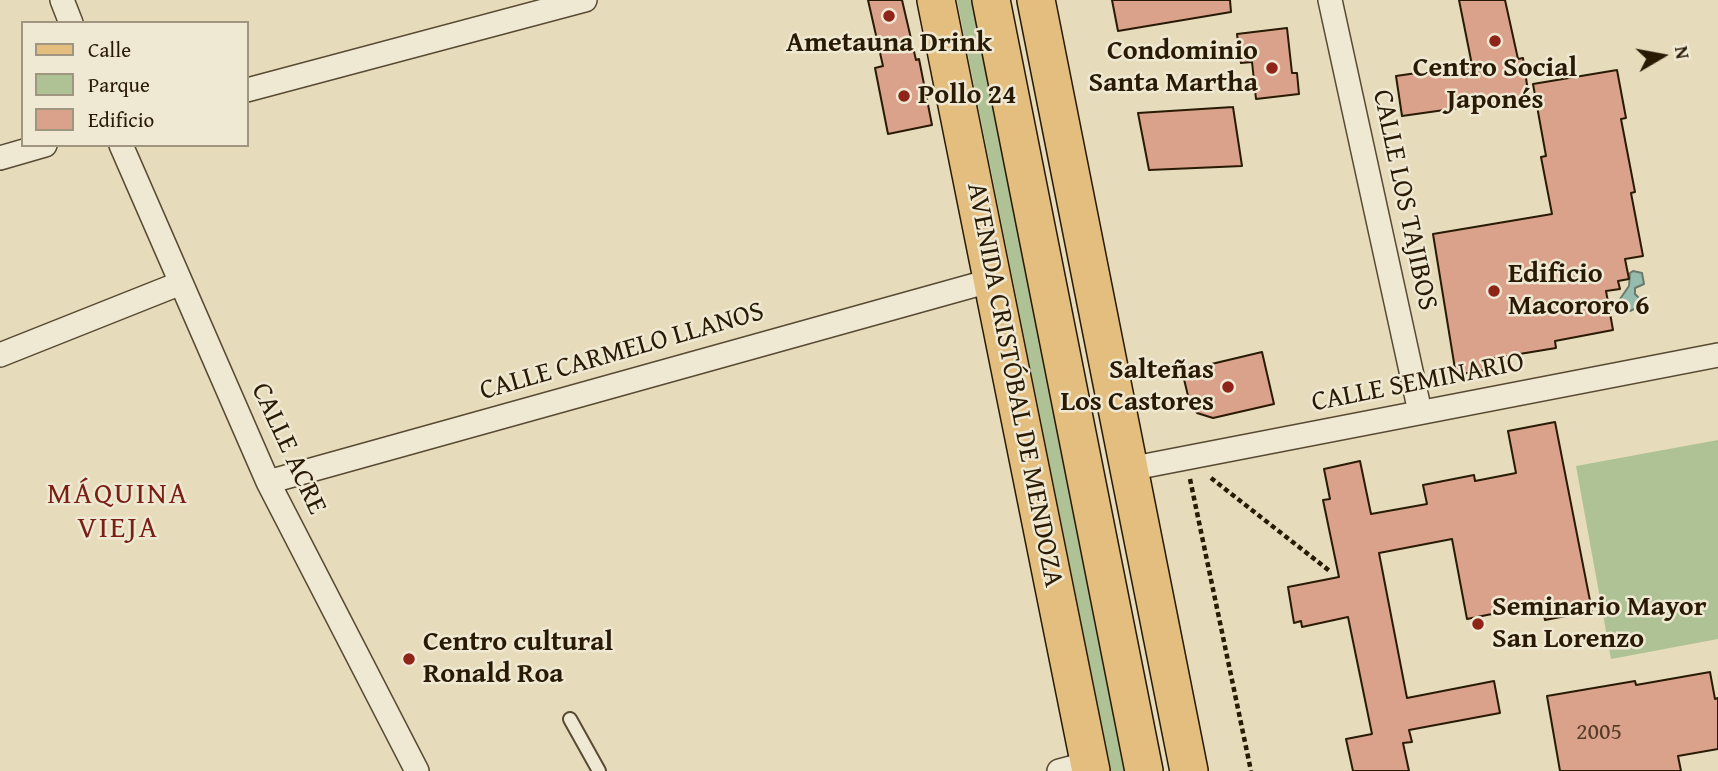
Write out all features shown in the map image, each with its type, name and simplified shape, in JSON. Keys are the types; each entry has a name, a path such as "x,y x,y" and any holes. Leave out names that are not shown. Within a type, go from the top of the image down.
{"main road":[{"name":"AVENIDA CRISTÓBAL DE MENDOZA","path":"936,0 993,279 1080,768"},
{"name":"AVENIDA CRISTÓBAL DE MENDOZA","path":"991,0 1144,771"},
{"path":"1036,0 1189,771"}],"street":[{"path":"62,0 70,21"},
{"path":"248,90 585,0"},
{"name":"CALLE LOS TAJIBOS","path":"1330,0 1420,412"},
{"path":"0,158 38,147"},
{"name":"CALLE ACRE","path":"122,147 268,482 417,771"},
{"name":"CALLE CARMELO LLANOS","path":"268,482 993,279"},
{"path":"0,355 181,283"},
{"name":"CALLE SEMINARIO","path":"1129,469 1718,355"}],"lane":[{"path":"570,719 599,771"}],"path":[{"path":"1185,458 1331,572"},
{"path":"1185,458 1251,771"}],"green space":[{"path":"957,0 975,0 1133,771 1111,771"},
{"path":"1718,440 1718,639 1611,659 1576,466"}],"water":[{"path":"1630,273 1642,273 1644,284 1635,288 1640,302 1638,307 1630,311 1622,308 1620,299 1629,286"}],"building":[{"path":"868,0 902,0 916,60 919,59 932,125 888,134 875,68 883,66"},
{"path":"1112,0 1230,0 1231,12 1118,31"},
{"path":"1459,0 1505,0 1518,59 1523,58 1529,98 1402,116 1396,76 1472,65"},
{"name":"Condominio Santa Martha","path":"1287,28 1292,73 1297,73 1299,94 1256,99 1252,62 1241,63 1237,34"},
{"path":"1617,70 1626,118 1621,119 1635,192 1631,193 1643,256 1625,259 1629,279 1618,281 1620,289 1606,291 1613,330 1555,341 1556,348 1483,360 1485,370 1456,375 1433,234 1552,214 1541,157 1546,156 1533,84"},
{"path":"1233,107 1242,166 1149,170 1138,113"},
{"name":"Salteñas Los Castores","path":"1262,352 1274,404 1213,418 1197,413 1190,404 1182,371"},
{"path":"1555,422 1592,611 1545,620 1542,604 1467,619 1452,539 1379,553 1407,698 1494,681 1500,713 1409,730 1412,742 1403,743 1409,771 1353,771 1346,739 1372,734 1348,617 1302,627 1301,621 1294,623 1288,587 1339,577 1323,500 1330,499 1324,469 1360,461 1371,514 1427,504 1423,485 1474,475 1475,481 1516,473 1508,431"},
{"path":"1710,672 1715,699 1718,698 1718,749 1678,756 1681,771 1560,771 1547,696"}],"place":[{"name":"Ametauna Drink","path":"889,16"},
{"name":"Centro Social Japonés","path":"1495,41"},
{"name":"Condominio Santa Martha","path":"1272,68"},
{"name":"Pollo 24","path":"904,96"},
{"name":"Edificio Macororo 6","path":"1494,291"},
{"name":"Salteñas Los Castores","path":"1228,387"},
{"name":"Seminario Mayor San Lorenzo","path":"1478,624"},
{"name":"Centro cultural Ronald Roa","path":"409,659"}],"district":[{"name":"MÁQUINA VIEJA","path":"118,512"}]}
